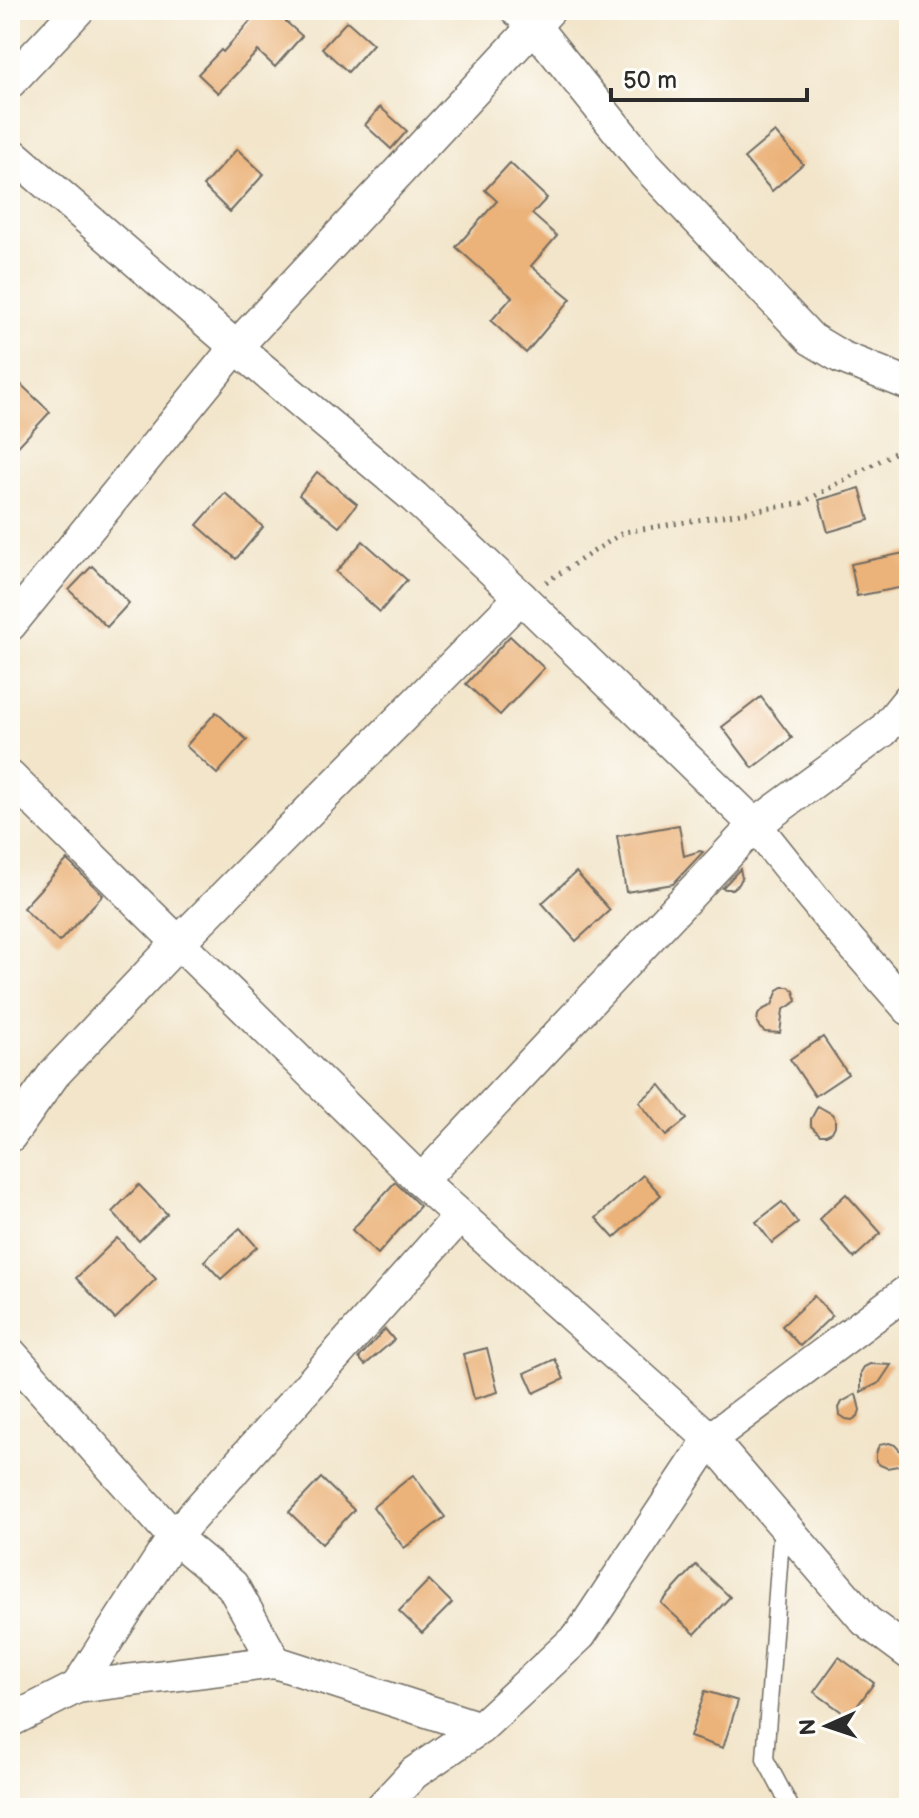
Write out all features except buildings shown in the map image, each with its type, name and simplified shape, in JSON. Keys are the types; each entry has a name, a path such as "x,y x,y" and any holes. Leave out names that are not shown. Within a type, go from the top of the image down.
{"street":[{"path":"10,82 78,10"},
{"path":"10,625 236,347 533,15 645,164 811,339 841,357 909,384"},
{"path":"10,152 414,497 521,597 755,825 830,919 909,1009"},
{"path":"10,1136 54,1074 178,943 521,597"},
{"path":"421,1181 755,825 883,731 909,699"},
{"path":"10,777 421,1181 710,1439 866,1621 909,1653"},
{"path":"77,1687 174,1537 460,1216"},
{"path":"381,1808 414,1773 480,1728 580,1635 710,1439 909,1290"},
{"path":"10,1353 174,1537 232,1585 275,1662"},
{"path":"10,1721 77,1687 275,1662 480,1728"}],"lane":[{"path":"782,1524 765,1759 791,1808"}],"path":[{"path":"521,597 624,532 802,503 909,445"}]}
